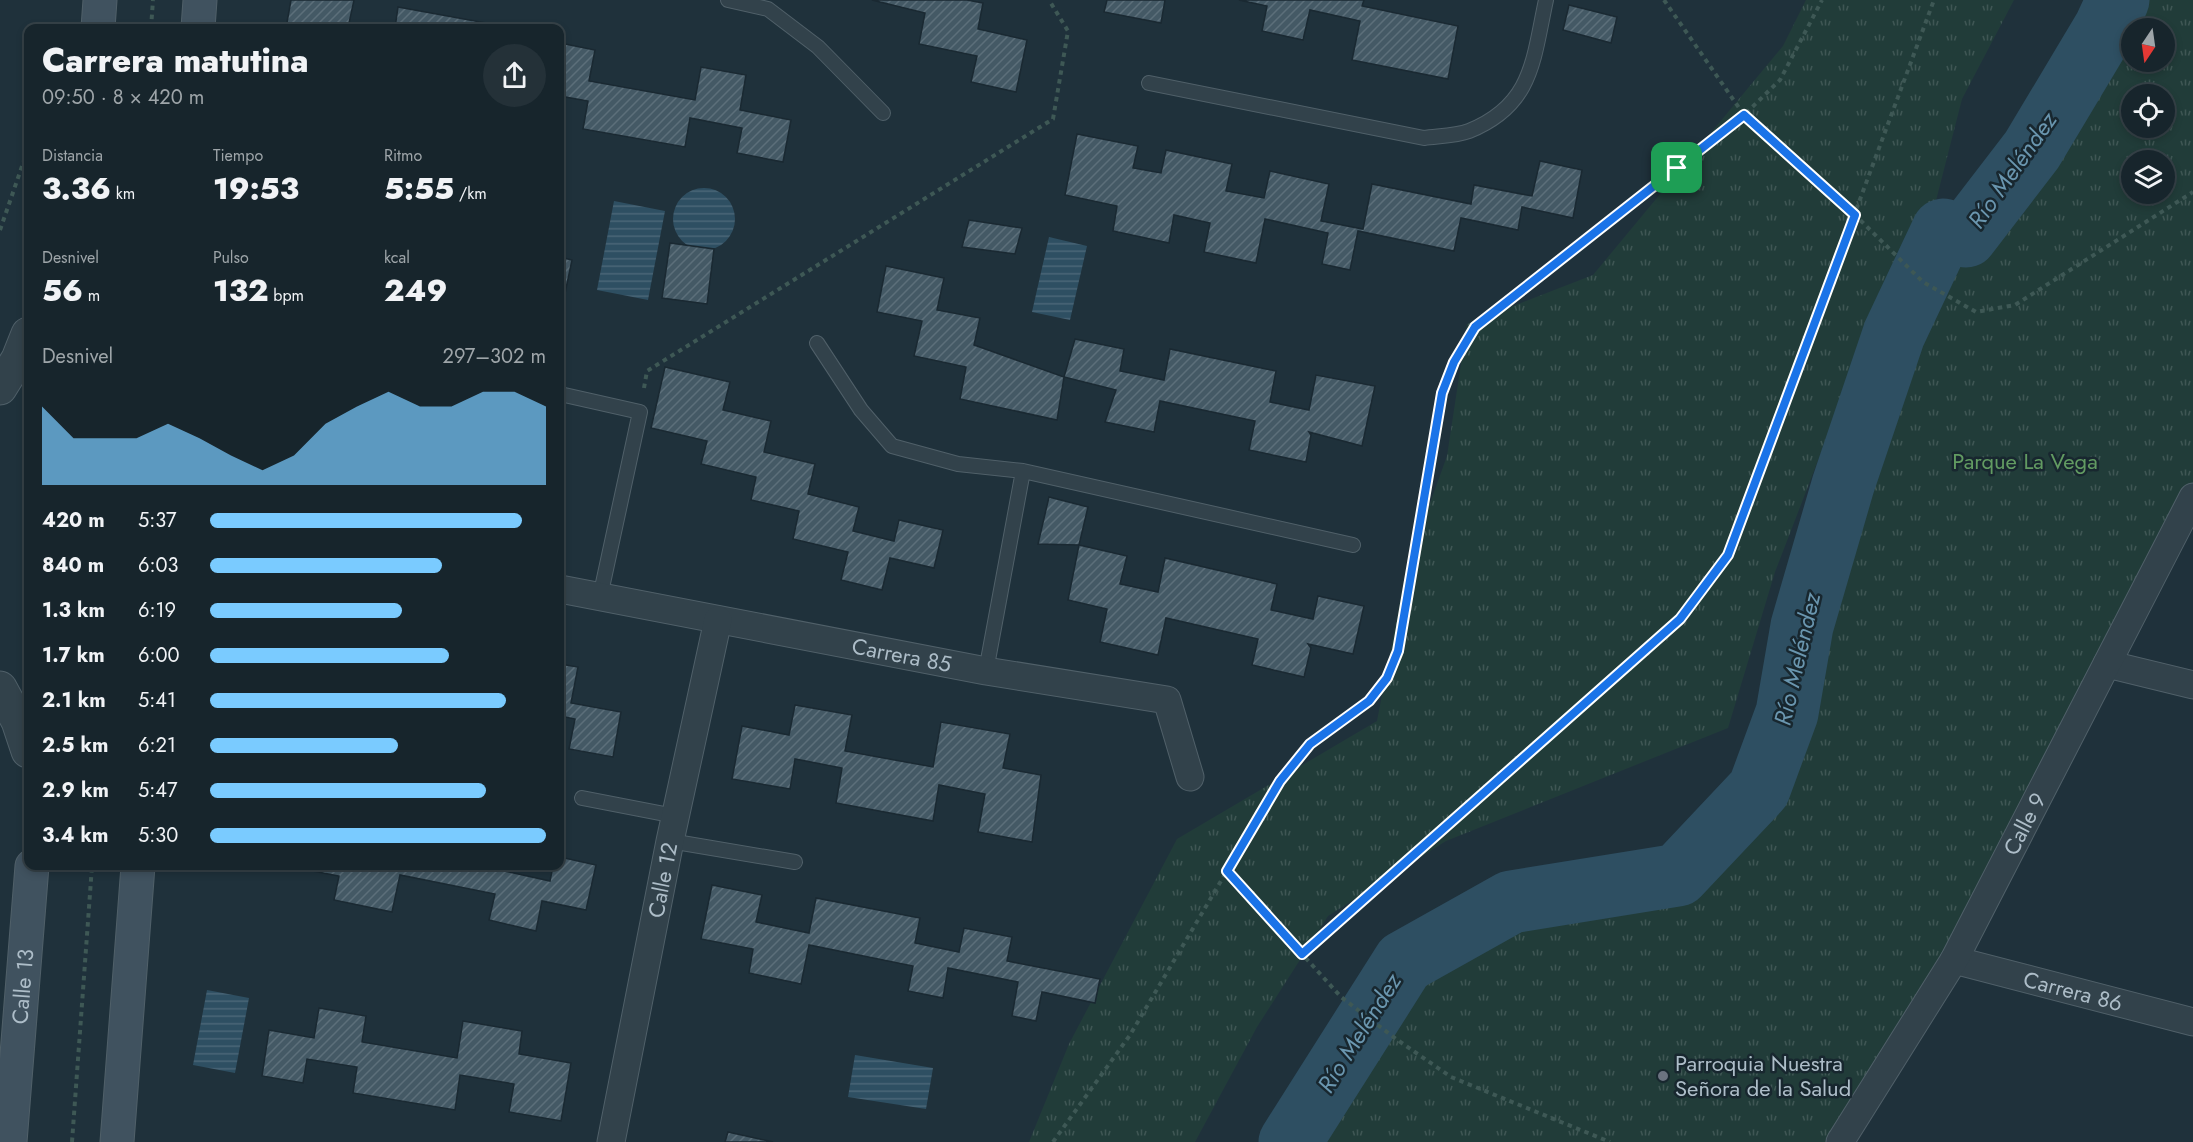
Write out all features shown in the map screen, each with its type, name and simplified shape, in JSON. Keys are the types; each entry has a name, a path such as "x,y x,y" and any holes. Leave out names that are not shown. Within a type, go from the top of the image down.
{"main road":[{"path":"98,24 100,0"},
{"path":"198,24 200,0"},
{"name":"Calle 13","path":"10,1142 32,870"},
{"path":"117,1142 138,870"}],"street":[{"path":"0,388 18,359 24,344"},
{"name":"Calle 9","path":"1840,1142 1954,960 2193,497"},
{"name":"Carrera 85","path":"564,590 986,671 1167,700 1190,777"},
{"name":"Calle 12","path":"611,1142 673,828 718,620"},
{"path":"2107,664 2193,685"},
{"path":"0,688 18,721 24,739"},
{"name":"Carrera 86","path":"1954,960 2193,1022"}],"lane":[{"path":"728,0 768,9 818,47 883,113"},
{"path":"1149,82 1424,138 1468,132 1508,110 1530,75 1546,0"},
{"path":"817,343 861,410 892,446 958,464 1023,471 1353,545"},
{"path":"564,395 640,412 600,597"},
{"path":"986,671 1023,471"},
{"path":"582,798 673,828 795,862"}],"path":[{"path":"151,24 153,0"},
{"path":"640,412 647,371 1053,119 1068,31 1048,0"},
{"path":"1664,0 1744,115 1855,215 1923,282 1976,312 2015,306 2193,192"},
{"path":"1053,1142 1130,1035 1280,781 1310,744 1369,701 1387,678 1398,651 1442,393 1454,362 1475,327 1744,115 1780,80 1813,22 1822,0"},
{"path":"1302,954 1680,619 1728,555 1934,0"},
{"path":"0,230 24,161"},
{"path":"72,1142 92,870"},
{"path":"1227,871 1341,997 1395,1039 1451,1077 1610,1142"}],"green space":[{"path":"1806,0 2014,0 1962,99 1930,224 1849,380 1775,572 1728,728 1446,841 1328,916 1257,1027 1195,1142 1029,1142 1069,1044 1177,839 1377,721 1406,570 1447,456 1467,324 1593,275 1783,46"},
{"name":"Parque La Vega","path":"2118,0 2193,0 2193,497 1840,1142 1290,1142 1404,962 1511,902 1678,875 1758,789 1787,713 1802,626 1843,485 1894,334 1943,230 1966,235 2032,151 2105,28"}],"water":[{"path":"704,188 721,193 726,197 730,202 735,219 730,236 726,241 721,245 704,250 687,245 682,241 678,236 673,219 678,202 682,197 687,193"},
{"path":"614,201 665,211 648,300 597,290"},
{"path":"1049,237 1087,246 1070,320 1032,312"},
{"path":"207,990 249,998 235,1073 193,1065"},
{"path":"855,1055 933,1068 926,1109 848,1097"}],"building":[{"path":"291,0 354,0 349,24 287,24"},
{"path":"872,0 967,0 983,3 978,29 1027,40 1016,92 971,82 977,56 919,44 925,13"},
{"path":"1107,0 1165,0 1161,23 1104,12"},
{"path":"1239,0 1364,0 1362,6 1458,26 1448,79 1352,60 1360,21 1310,10 1303,40 1262,31 1267,6"},
{"path":"1569,5 1617,17 1611,43 1563,30"},
{"path":"398,7 492,24 396,24"},
{"path":"564,44 595,50 589,81 695,100 701,67 746,75 740,110 791,120 783,162 737,153 742,128 690,118 685,147 583,129 588,101 564,97"},
{"path":"1077,134 1138,146 1133,168 1161,173 1166,150 1232,164 1226,191 1264,198 1270,171 1329,184 1321,221 1363,229 1372,184 1471,204 1474,185 1532,196 1540,161 1582,170 1573,218 1522,207 1518,230 1461,218 1454,251 1358,231 1350,270 1322,264 1328,233 1265,219 1256,263 1204,252 1210,223 1174,215 1169,243 1113,231 1117,206 1065,195"},
{"path":"969,220 1022,228 1015,254 962,247"},
{"path":"670,243 714,249 707,304 662,298"},
{"path":"564,258 572,260 564,298"},
{"path":"886,266 944,278 937,310 980,318 974,345 1064,377 1057,420 960,399 966,367 914,356 922,321 877,312"},
{"path":"1075,339 1124,349 1120,371 1164,380 1170,349 1276,371 1270,402 1309,410 1316,375 1375,386 1362,446 1309,432 1311,435 1306,462 1249,450 1255,421 1160,401 1154,432 1105,422 1116,390 1064,377"},
{"path":"665,367 730,382 723,410 771,421 764,452 815,464 808,494 859,507 853,531 894,541 899,520 943,530 934,568 890,558 882,590 841,580 848,552 793,539 799,511 751,500 756,477 701,464 707,441 651,428"},
{"path":"1049,497 1088,507 1079,545 1038,544"},
{"path":"1079,545 1127,556 1120,584 1158,592 1165,558 1277,584 1271,610 1313,619 1318,596 1364,606 1353,654 1308,644 1311,648 1304,677 1252,665 1258,639 1166,618 1158,655 1100,642 1107,609 1068,600"},
{"path":"564,665 578,667 571,703 621,712 613,757 569,749 575,719 564,717"},
{"path":"795,705 852,715 845,751 933,767 941,722 1010,734 1003,768 1041,775 1032,842 978,832 985,794 939,785 933,821 836,803 842,768 795,759 790,789 732,779 742,726 789,735"},
{"path":"564,858 596,865 586,910 542,901 536,931 489,920 495,894 400,875 392,912 334,900 339,876 308,870 500,870 550,881 552,870 564,870"},
{"path":"712,885 762,895 756,922 809,933 816,898 920,918 915,943 959,952 964,928 1012,937 1007,961 1100,979 1095,1003 1042,992 1036,1021 1012,1016 1018,982 948,968 943,998 908,991 913,966 809,945 801,984 749,973 753,949 701,939"},
{"path":"319,1008 366,1016 362,1042 457,1058 463,1021 522,1031 519,1054 571,1063 561,1121 509,1112 514,1084 460,1075 455,1110 353,1093 357,1067 307,1059 303,1083 262,1076 269,1030 314,1038"},
{"path":"728,1132 773,1142 725,1142"}],"waterway":[{"name":"Río Meléndez","path":"1290,1142 1404,962 1511,902 1678,875 1759,789 1787,713 1802,626 1843,485 1894,334 1943,230 1966,236 2032,150 2105,28 2118,0"}],"place":[{"name":"Parroquia Nuestra Señora de la Salud","path":"1663,1076"}],"route":[{"path":"1744,115 1855,215 1728,555 1680,619 1302,954 1227,871 1280,781 1310,744 1369,701 1387,678 1398,651 1442,393 1454,362 1475,327 1677,168 1744,115"}]}
